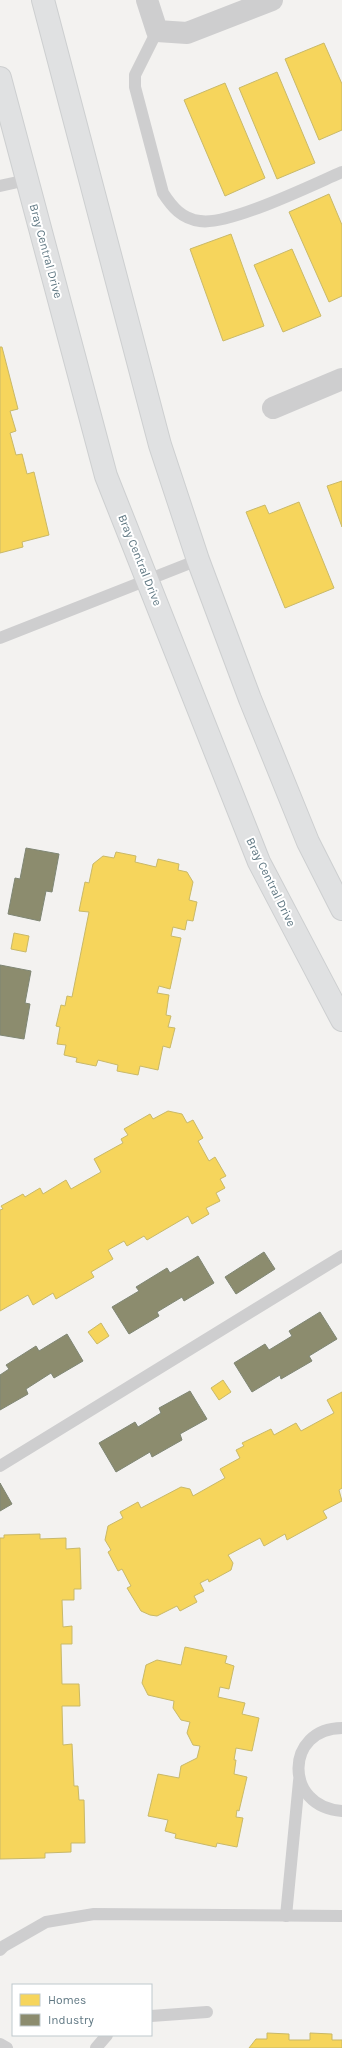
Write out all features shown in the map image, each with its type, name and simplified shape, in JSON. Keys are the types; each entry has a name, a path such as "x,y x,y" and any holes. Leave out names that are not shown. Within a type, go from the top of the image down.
{"street":[{"path":"43,0 160,445 198,560 250,699 308,842 342,909"},
{"path":"147,0 157,31 187,33 272,0"},
{"name":"Bray Central Drive","path":"0,78 106,476 259,862 342,1020"},
{"path":"273,408 342,379"}],"lane":[{"path":"157,31 135,75 135,87 163,193 172,208 187,218 201,222 227,220 342,172"},
{"path":"0,186 27,180"},
{"path":"0,638 198,560"},
{"path":"0,1466 342,1256"},
{"path":"286,1916 300,1781 298,1768 301,1754 308,1742 319,1733 332,1728 342,1728"},
{"path":"300,1781 306,1793 315,1803 328,1809 342,1811"},
{"path":"0,1950 4,1946 46,1922 94,1914 342,1916"},
{"path":"152,2016 207,2012"},
{"path":"96,2048 106,2036"},
{"path":"0,2044 7,2048"}],"building: Homes":[{"path":"324,43 342,84 342,130 319,140 285,59"},
{"path":"277,72 315,163 277,179 239,88"},
{"path":"225,83 265,178 225,196 184,100"},
{"path":"329,194 342,225 342,296 329,302 289,212"},
{"path":"231,234 264,326 223,341 190,249"},
{"path":"292,249 321,316 283,332 254,265"},
{"path":"0,347 2,347 18,409 10,411 16,431 10,433 16,455 22,454 27,474 34,472 49,535 22,542 23,547 0,553"},
{"path":"342,481 342,527 327,486"},
{"path":"299,502 334,588 285,608 246,512 265,505 269,514"},
{"path":"116,852 136,856 135,862 156,867 158,859 179,864 178,870 187,872 193,882 189,900 197,902 193,921 187,920 185,930 173,927 171,936 181,938 170,989 159,986 157,993 169,995 166,1015 171,1016 168,1027 175,1028 170,1048 163,1046 158,1070 140,1066 138,1075 117,1071 118,1065 98,1060 96,1066 76,1062 77,1058 64,1055 66,1045 57,1044 60,1027 56,1026 61,1005 65,1006 67,996 72,997 89,912 79,911 85,882 89,883 93,864 103,856 114,858"},
{"path":"14,933 29,936 26,952 11,949"},
{"path":"168,1111 182,1114 187,1123 193,1120 203,1138 198,1141 209,1161 215,1157 226,1176 220,1179 225,1188 216,1193 220,1201 206,1208 209,1214 192,1224 188,1216 147,1240 144,1236 127,1246 124,1241 108,1250 113,1259 91,1272 94,1277 56,1299 53,1293 33,1305 28,1295 0,1311 0,1210 3,1209 1,1206 23,1194 25,1197 40,1188 43,1194 66,1180 71,1189 101,1172 94,1159 123,1143 121,1139 128,1135 124,1129 150,1114 153,1119"},
{"path":"101,1323 109,1336 97,1344 88,1332"},
{"path":"223,1380 231,1392 219,1400 211,1388"},
{"path":"342,1392 342,1488 339,1490 342,1501 323,1511 327,1518 287,1540 285,1534 264,1546 260,1538 228,1555 233,1563 231,1570 209,1582 208,1579 200,1583 204,1591 194,1596 197,1602 180,1611 177,1606 157,1616 141,1611 127,1588 131,1586 122,1569 118,1571 108,1552 111,1550 105,1540 108,1526 123,1518 120,1512 138,1502 141,1508 181,1487 190,1489 193,1496 225,1478 220,1469 240,1458 236,1450 244,1446 242,1443 271,1429 274,1435 296,1423 301,1431 334,1413 327,1400"},
{"path":"40,1534 40,1539 66,1538 66,1549 80,1548 81,1589 74,1589 74,1600 62,1600 63,1627 72,1626 72,1644 61,1644 62,1684 79,1684 80,1706 62,1706 63,1745 72,1744 74,1786 78,1786 79,1800 84,1800 85,1843 71,1843 71,1852 45,1853 45,1858 0,1859 0,1538 4,1538 4,1535"},
{"path":"185,1647 227,1656 225,1663 234,1666 229,1689 220,1687 218,1697 245,1703 242,1714 259,1718 252,1751 236,1748 234,1774 247,1777 239,1811 237,1810 236,1817 243,1818 237,1847 217,1843 216,1847 175,1838 176,1834 165,1831 168,1820 148,1816 158,1774 179,1778 181,1766 197,1758 200,1746 193,1745 187,1733 190,1722 181,1720 173,1708 174,1701 148,1695 142,1683 146,1665 157,1660 181,1665"},
{"path":"267,2033 289,2034 289,2040 310,2040 310,2033 332,2034 332,2040 342,2040 342,2048 249,2048 256,2039 267,2039"}],"building: Industry":[{"path":"26,848 59,854 52,892 46,891 40,921 8,914 15,878 20,879"},
{"path":"0,965 31,971 25,1003 30,1004 24,1039 0,1035"},
{"path":"264,1252 275,1269 236,1294 225,1277"},
{"path":"198,1256 214,1283 184,1301 182,1297 157,1312 159,1316 129,1334 112,1307 139,1291 136,1287 167,1268 170,1273"},
{"path":"320,1312 337,1339 309,1356 312,1361 281,1379 280,1375 252,1392 234,1363 265,1344 269,1350 292,1336 289,1331"},
{"path":"67,1334 83,1361 54,1378 51,1373 26,1389 28,1394 0,1410 0,1375 9,1369 6,1365 36,1346 39,1351"},
{"path":"190,1391 207,1419 180,1434 182,1440 152,1457 150,1452 116,1472 99,1443 135,1422 138,1427 161,1413 159,1408"},
{"path":"0,1483 12,1504 0,1511"}]}
